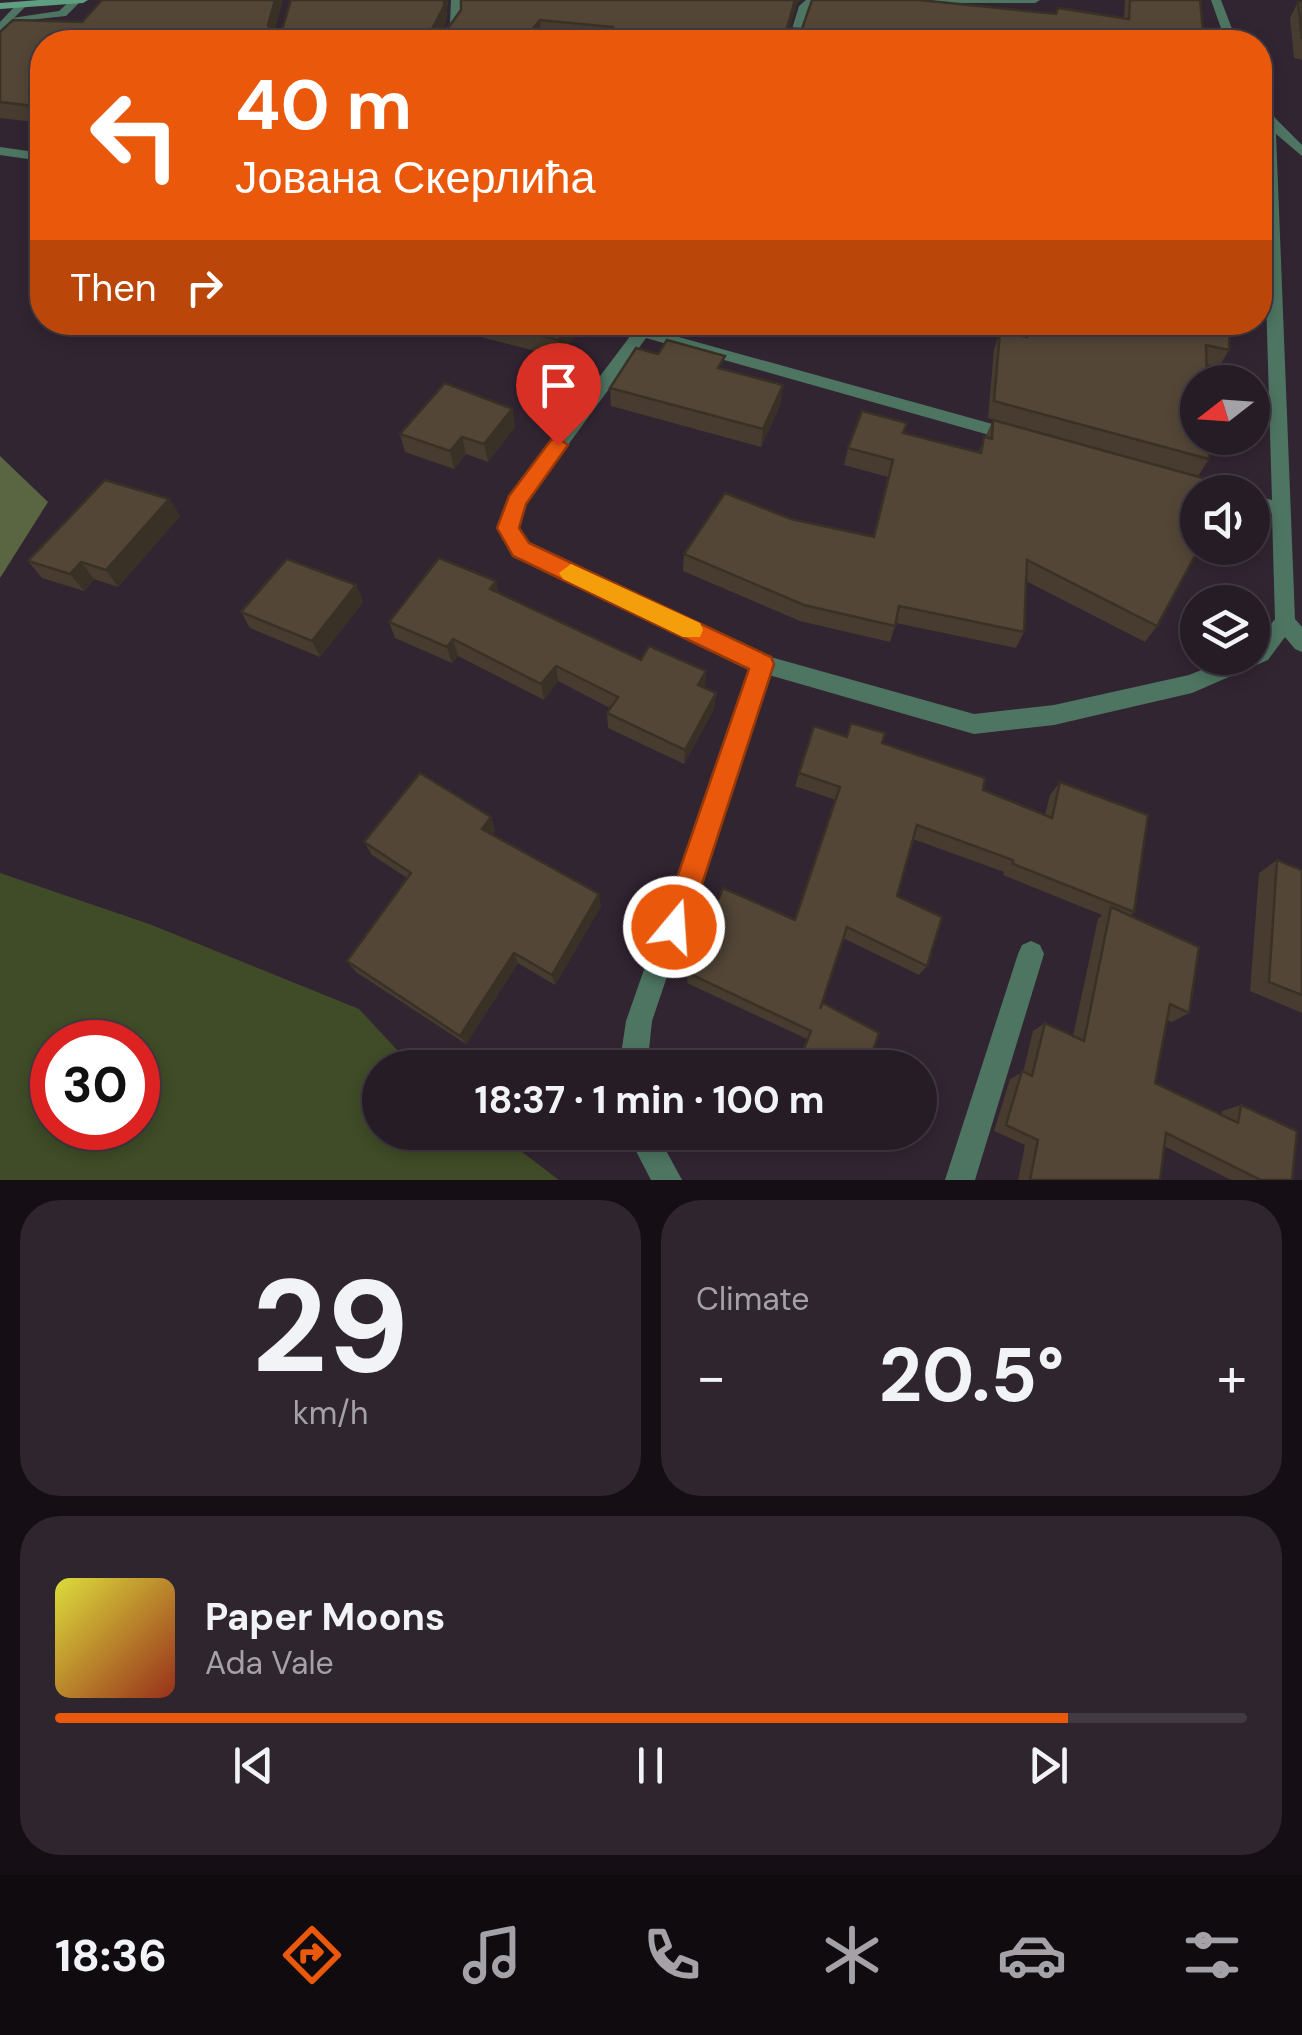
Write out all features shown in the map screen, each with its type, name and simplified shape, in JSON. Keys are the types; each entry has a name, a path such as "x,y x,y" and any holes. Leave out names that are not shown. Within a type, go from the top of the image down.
{"main road":[{"path":"0,6 80,0"}],"street":[{"path":"10,19 62,14 80,0"},
{"path":"451,30 456,23 456,0"},
{"path":"797,30 804,6 814,0"},
{"path":"882,0 1035,0"},
{"path":"1216,0 1227,30"},
{"path":"0,29 23,4"},
{"path":"1272,123 1302,152"},
{"path":"0,151 30,156"},
{"path":"1272,210 1285,620 1302,643"},
{"path":"637,335 516,502 508,528 521,550 762,664 974,724 1054,715 1192,684 1212,675"},
{"path":"670,335 1026,439"},
{"path":"1270,507 1282,510"},
{"path":"1270,641 1285,620"},
{"path":"636,1050 638,1020 762,664"},
{"path":"960,1180 1031,954"},
{"path":"650,1150 667,1180"}],"green space":[{"path":"0,456 48,502 0,578"},
{"path":"0,873 152,925 359,1009 397,1050 362,1050 362,1150 519,1150 559,1180 0,1180"}],"building":[{"path":"102,0 275,0 268,25 271,30 30,30 30,106 0,102 0,32 13,20 82,22"},
{"path":"291,0 444,0 432,29 448,28 461,10 461,0 795,0 787,28 802,29 812,0 919,0 1056,14 1058,8 1129,19 1130,0 1200,0 1203,30 612,30 613,27 540,20 532,30 282,30"},
{"path":"1298,2 1302,2 1302,39"},
{"path":"1000,335 1230,335 1229,350 1206,345 1207,365 1180,365 1180,451 994,401"},
{"path":"667,340 725,356 718,368 783,385 763,429 610,388 636,348 658,354"},
{"path":"445,383 512,409 484,444 462,437 450,451 400,434"},
{"path":"862,411 907,423 903,433 981,453 984,437 992,439 993,420 1192,475 1180,475 1180,565 1190,565 1157,626 1027,560 1024,632 899,606 895,626 804,605 684,554 725,493 791,519 874,537 893,460 848,448"},
{"path":"105,480 169,499 106,570 81,562 70,574 28,561"},
{"path":"439,558 496,581 490,589 641,660 649,646 706,671 698,685 716,693 685,750 607,713 618,697 556,666 541,684 453,639 447,647 389,622"},
{"path":"287,559 356,585 312,641 241,612"},
{"path":"851,723 885,733 882,743 985,778 983,790 1052,818 1060,782 1148,815 1134,912 1013,864 1013,860 917,825 897,896 942,917 927,966 847,927 820,1009 823,1003 879,1033 873,1050 804,1050 811,1031 688,973 723,888 795,920 840,787 799,773 814,726 847,737"},
{"path":"420,773 491,817 482,829 599,894 552,975 514,953 460,1036 347,961 411,873 364,842"},
{"path":"1277,860 1302,870 1302,995 1269,982"},
{"path":"1111,907 1199,947 1189,1013 1170,1004 1155,1083 1238,1123 1241,1105 1297,1131 1292,1180 1261,1180 1166,1133 1160,1180 1030,1180 1038,1140 1006,1125 1022,1071 1032,1076 1045,1023 1084,1041"}],"slow traffic":[{"path":"571,573 691,630"}],"route":[{"path":"558,445 516,502 508,528 521,550 762,664 674,927"}]}
